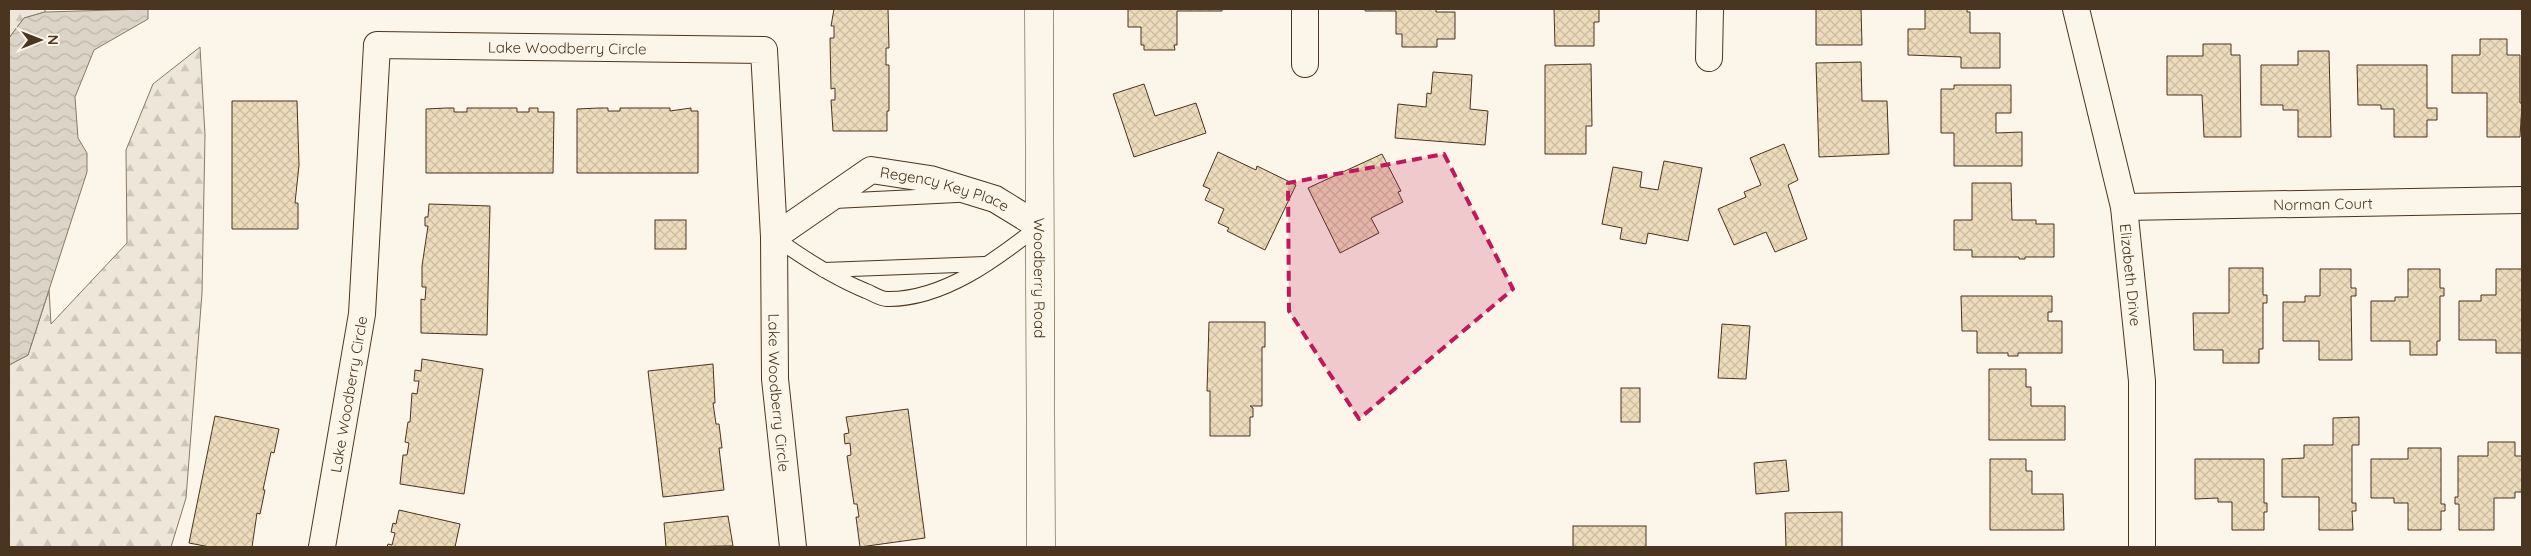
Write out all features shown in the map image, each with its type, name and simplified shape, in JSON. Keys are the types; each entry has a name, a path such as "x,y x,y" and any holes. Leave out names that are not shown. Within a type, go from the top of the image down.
{"street":[{"name":"Woodberry Road","path":"1039,9 1041,547"},
{"path":"1305,9 1305,64"},
{"path":"1709,58 1710,9"},
{"name":"Elizabeth Drive","path":"2076,9 2124,208 2142,382 2142,547"},
{"name":"Lake Woodberry Circle","path":"322,547 362,314 377,45 764,50 774,237 775,379 793,547"},
{"name":"Regency Key Place","path":"774,237 871,170 930,178 995,199 1039,226"},
{"name":"Norman Court","path":"2124,208 2522,200"}],"lane":[{"path":"774,237 823,270 885,299 928,293 971,274 1010,249 1039,226"},
{"path":"823,270 986,264"}],"highlighted area":[{"path":"1444,154 1513,289 1359,419 1289,311 1288,183"}],"green space":[{"path":"9,9 45,9 45,12 24,18 9,38"},
{"path":"200,47 205,135 202,293 186,498 171,547 9,547 9,365 28,355 49,290 51,324 127,243 126,150 153,84"}],"water":[{"path":"148,9 148,19 94,50 75,97 78,138 87,153 87,172 28,355 9,365 9,38 24,18 45,12"}],"building":[{"path":"834,9 888,9 889,48 886,48 886,65 889,65 889,111 887,111 887,131 833,131 831,100 835,100 835,88 831,89 830,38 834,38 834,26 831,26"},
{"path":"1128,9 1222,9 1222,11 1177,11 1177,45 1174,45 1175,50 1144,50 1144,45 1141,45 1141,27 1128,27"},
{"path":"1365,9 1436,9 1436,12 1455,12 1455,39 1437,39 1437,47 1402,47 1402,34 1396,34 1396,11 1365,11"},
{"path":"1554,9 1599,9 1599,22 1594,22 1594,46 1555,46"},
{"path":"1816,9 1861,9 1862,45 1816,45"},
{"path":"1925,9 1967,9 1967,12 1970,12 1970,33 2000,33 2000,68 1961,68 1961,57 1908,55 1908,29 1925,29"},
{"path":"2480,39 2507,39 2507,55 2520,55 2520,103 2522,103 2520,137 2487,137 2487,93 2452,93 2452,55 2480,55"},
{"path":"2203,44 2231,44 2231,55 2240,55 2241,137 2204,137 2202,95 2167,95 2167,56 2203,56"},
{"path":"2298,51 2329,51 2331,137 2298,137 2298,110 2283,110 2283,105 2261,105 2261,65 2298,65"},
{"path":"1861,62 1862,101 1887,101 1889,154 1819,157 1816,63"},
{"path":"1591,64 1592,126 1586,126 1586,154 1545,154 1545,65"},
{"path":"2357,65 2427,65 2427,108 2437,108 2437,120 2427,120 2427,137 2394,137 2394,109 2381,109 2381,105 2358,105"},
{"path":"1433,72 1472,75 1470,109 1488,111 1485,145 1395,138 1398,104 1426,107 1427,93 1431,94"},
{"path":"1144,84 1155,116 1196,103 1206,133 1134,157 1113,94"},
{"path":"1954,85 2011,85 2011,113 1996,113 1996,133 2022,132 2022,166 1954,166 1954,133 1941,133 1941,89 1954,89"},
{"path":"232,101 297,101 299,165 295,203 298,203 298,229 232,229"},
{"path":"454,108 454,112 467,112 467,108 517,108 517,112 529,112 529,108 538,108 538,112 554,112 553,173 426,173 426,109"},
{"path":"608,108 608,111 620,111 620,108 670,108 670,111 691,108 691,111 698,111 698,173 577,173 577,109"},
{"path":"1784,144 1798,180 1788,185 1807,239 1775,252 1766,232 1734,245 1718,209 1746,197 1744,192 1761,185 1750,158"},
{"path":"1218,152 1256,170 1257,166 1296,185 1265,250 1227,231 1229,228 1218,223 1224,209 1205,200 1210,189 1203,186"},
{"path":"1382,154 1401,191 1398,192 1403,202 1371,218 1379,233 1340,253 1308,188"},
{"path":"1664,161 1702,168 1688,241 1648,233 1646,244 1620,239 1622,228 1602,224 1613,167 1642,172 1640,187 1658,190"},
{"path":"1972,183 2011,183 2012,220 2036,220 2036,224 2054,224 2054,257 2025,257 2025,259 2019,259 2019,257 1972,257 1972,250 1954,250 1954,220 1972,220"},
{"path":"429,204 490,206 487,335 421,333 421,299 425,300 426,287 422,287 422,266 428,226 425,226 425,217 428,217"},
{"path":"655,220 686,220 686,249 655,249"},
{"path":"2229,268 2263,268 2263,295 2267,295 2267,303 2263,303 2263,349 2259,349 2259,363 2223,363 2223,350 2194,350 2193,313 2229,313"},
{"path":"2320,269 2351,269 2351,288 2356,288 2356,296 2351,296 2352,360 2319,360 2319,341 2283,341 2283,302 2305,302 2305,296 2320,296"},
{"path":"2408,269 2440,269 2440,288 2444,288 2444,296 2440,296 2440,341 2437,341 2437,355 2410,355 2410,341 2371,341 2371,301 2395,301 2395,297 2408,297"},
{"path":"2496,269 2522,269 2522,353 2496,353 2496,340 2459,340 2459,301 2481,301 2481,295 2496,295"},
{"path":"1961,296 2052,296 2052,312 2048,312 2048,321 2062,321 2062,353 2018,353 2018,356 2008,356 2008,353 1977,353 1977,331 1962,331"},
{"path":"1209,322 1265,322 1265,347 1262,347 1262,406 1250,406 1253,408 1253,417 1250,417 1250,436 1210,436 1210,391 1207,391"},
{"path":"1722,324 1750,326 1746,379 1718,378"},
{"path":"422,359 483,369 464,494 400,484 403,455 407,455 409,443 405,442 408,422 410,422 412,393 417,394 419,381 414,381 415,370 421,371"},
{"path":"713,364 715,403 713,403 716,424 719,424 722,448 719,448 724,490 663,497 648,371"},
{"path":"1989,369 2026,369 2026,387 2031,387 2031,406 2065,406 2065,440 1989,440"},
{"path":"1621,388 1640,388 1640,422 1621,422"},
{"path":"908,409 925,538 860,547 856,517 859,517 857,504 854,504 847,456 851,455 850,443 845,444 844,434 849,433 846,417"},
{"path":"215,416 279,429 274,453 271,452 260,514 257,513 252,547 210,547 189,543"},
{"path":"2359,417 2359,445 2352,445 2352,503 2356,503 2356,511 2352,511 2353,530 2319,530 2319,497 2282,497 2282,459 2304,458 2304,445 2333,445 2333,418"},
{"path":"2488,442 2515,442 2515,456 2522,456 2522,492 2515,492 2515,498 2494,498 2494,530 2459,530 2459,504 2455,504 2455,497 2458,497 2458,456 2488,456"},
{"path":"2408,448 2441,448 2441,504 2445,504 2445,511 2441,511 2441,530 2408,530 2408,503 2394,503 2394,498 2371,498 2371,459 2408,459"},
{"path":"1990,459 2026,459 2026,471 2032,471 2032,494 2063,494 2064,530 1990,530"},
{"path":"2195,459 2264,459 2264,503 2267,503 2267,512 2264,512 2264,530 2232,530 2232,502 2218,502 2218,498 2195,499"},
{"path":"1786,460 1789,491 1756,494 1754,463"},
{"path":"399,510 460,524 455,547 387,547 388,544 392,545 395,533 391,532 393,523 396,524"},
{"path":"1842,512 1842,547 1786,547 1785,513"},
{"path":"728,516 733,546 666,547 664,523"},
{"path":"1573,526 1646,526 1646,547 1573,547"}]}
